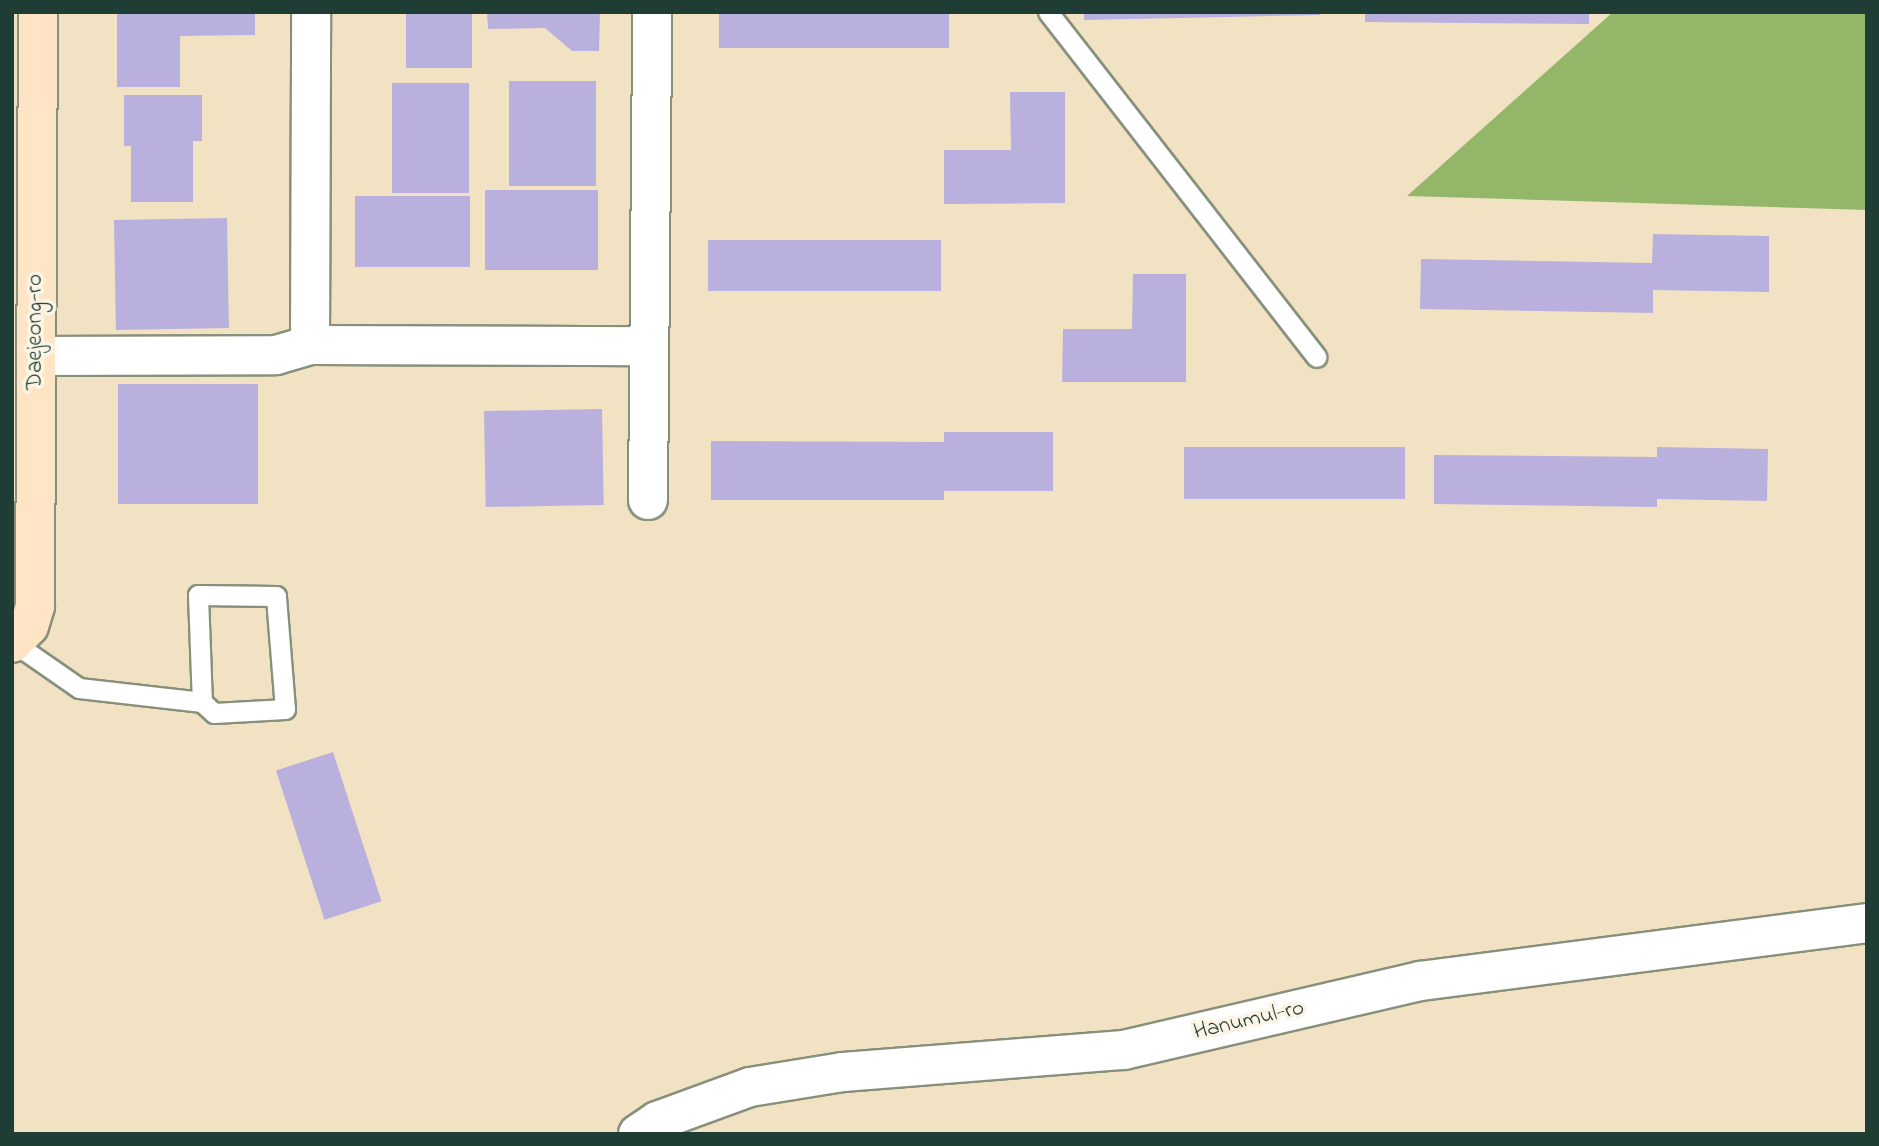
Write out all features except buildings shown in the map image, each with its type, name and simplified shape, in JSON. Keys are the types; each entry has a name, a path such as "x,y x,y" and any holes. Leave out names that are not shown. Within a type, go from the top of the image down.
{"street":[{"name":"Daejeong-ro","path":"13,643 29,626 35,606 36,356 24,207 38,12"},
{"path":"310,345 311,12"},
{"path":"648,500 652,12"},
{"path":"36,356 276,355 310,345 649,346"},
{"name":"Hanumul-ro","path":"638,1134 657,1121 750,1087 843,1072 1124,1050 1422,981 1867,923"}],"lane":[{"path":"1048,12 1317,357"},
{"path":"13,643 79,688 202,702 214,713 285,709 276,596 198,595 202,702"}],"green space":[{"path":"1613,12 1867,12 1867,210 1407,196"}]}
